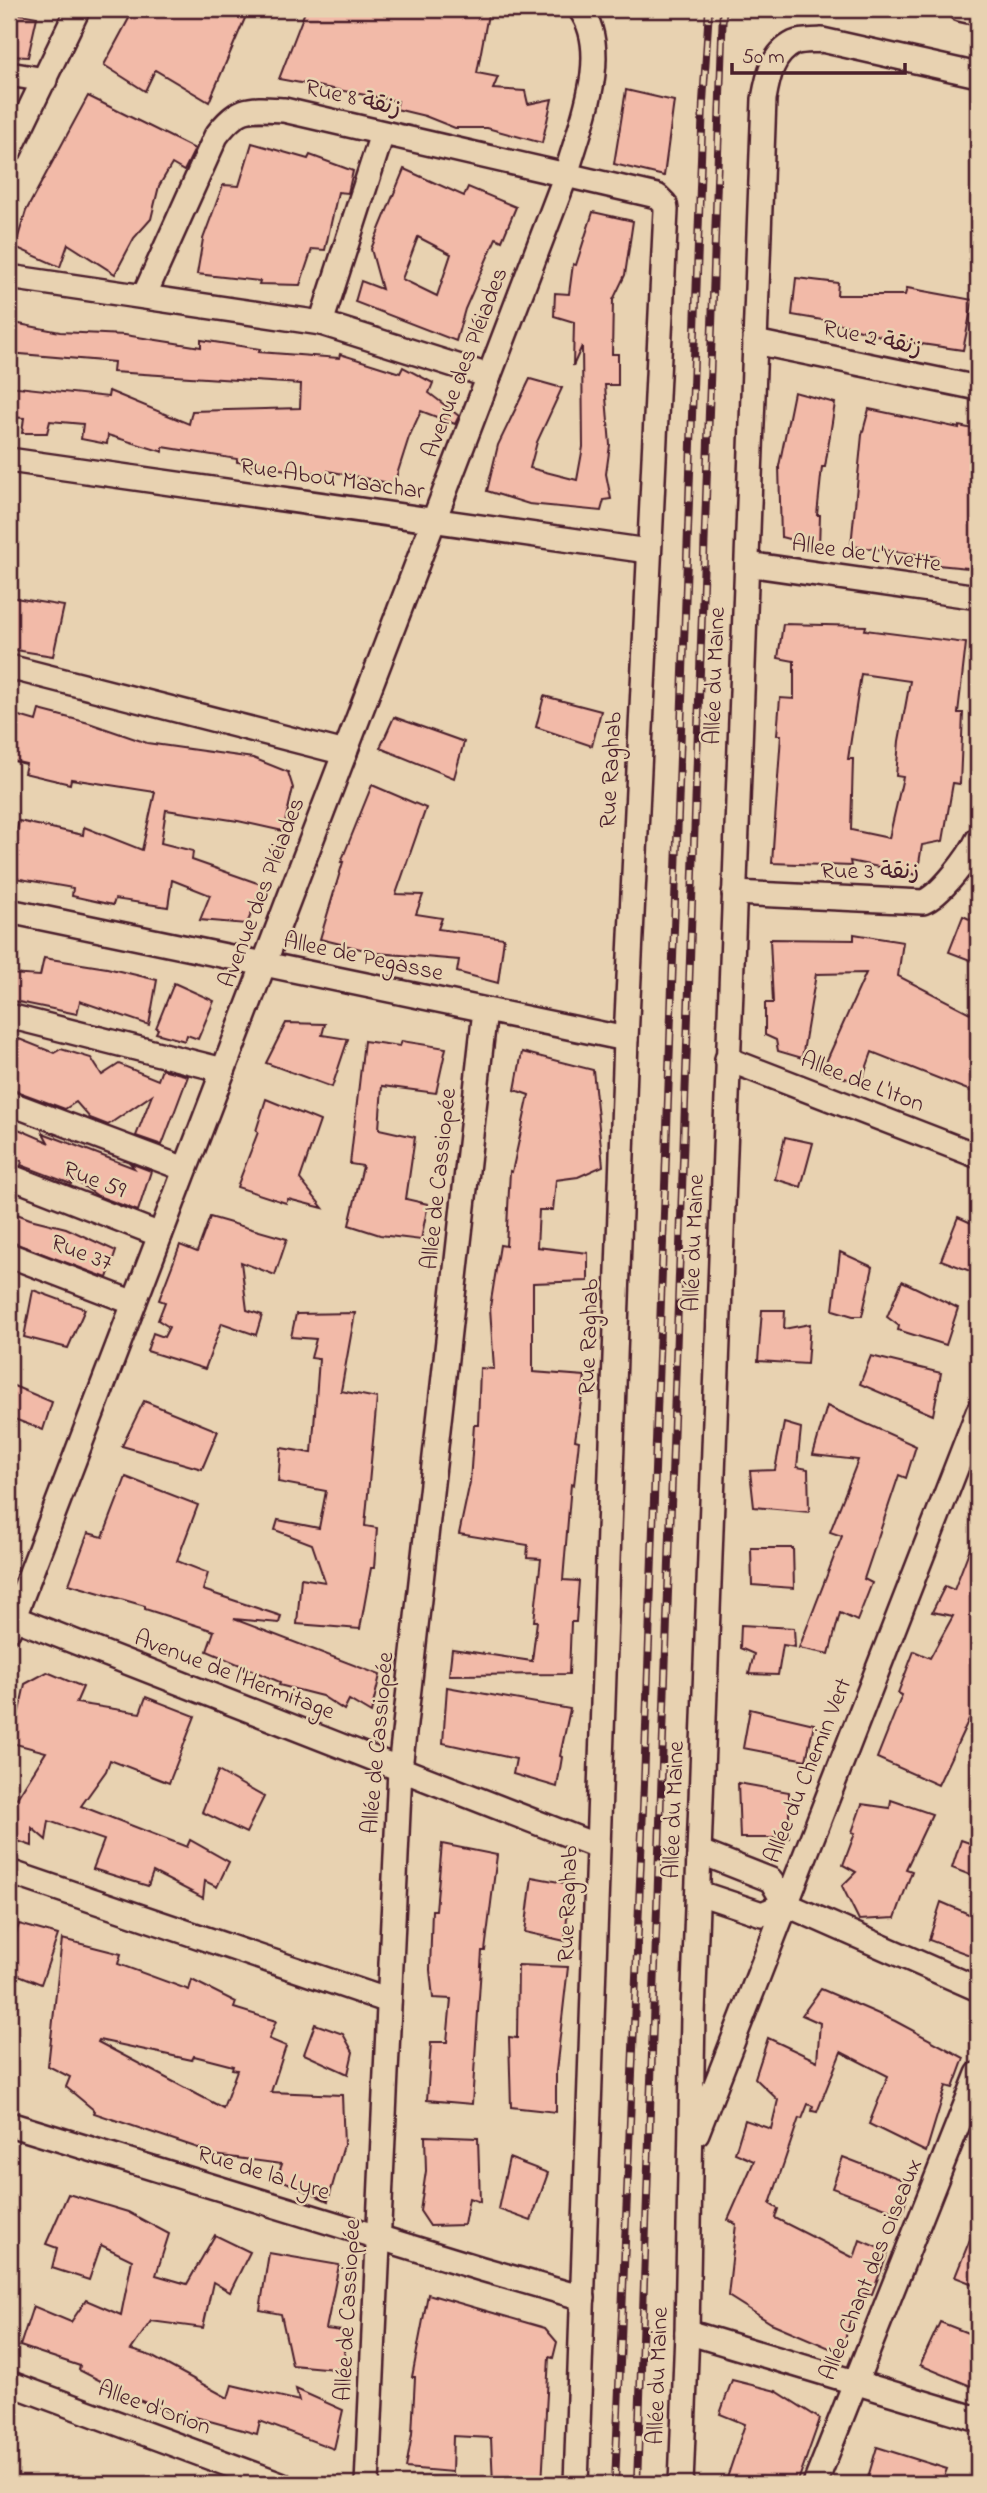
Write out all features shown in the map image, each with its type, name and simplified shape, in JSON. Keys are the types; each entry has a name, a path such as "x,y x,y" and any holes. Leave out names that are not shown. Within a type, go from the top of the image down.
{"street":[{"path":"9,152 78,9"},
{"name":"Avenue des Pléiades","path":"10,1621 566,175 593,78 595,60 590,29 580,9"},
{"path":"960,9 978,13"},
{"name":"Allée du Maine","path":"681,2484 727,1059 764,99 769,70 779,54 796,42 822,40 978,75"},
{"path":"9,74 45,80"},
{"name":"Rue 8 زنقة","path":"144,296 216,136 230,118 243,111 284,110 657,196"},
{"path":"321,323 382,134"},
{"name":"Rue Raghab","path":"576,2484 626,1039 666,210 665,204 657,196"},
{"path":"9,276 321,323 489,376"},
{"name":"Rue 2 زنقة","path":"755,342 978,388"},
{"name":"Rue Abou Maachar","path":"9,460 648,551"},
{"name":"Allee de L'Yvette","path":"747,564 978,597"},
{"path":"9,667 345,753"},
{"name":"Rue 3 زنقة","path":"734,893 923,902 934,896 973,850 978,839"},
{"name":"Allee de Pegasse","path":"9,911 626,1039"},
{"name":"Allée de Cassiopée","path":"367,2484 400,1769 485,1010"},
{"path":"9,1016 223,1070"},
{"name":"Allee de L'Iton","path":"727,1059 978,1156"},
{"path":"9,1103 185,1170"},
{"name":"Rue 59","path":"9,1176 160,1235"},
{"name":"Rue 37","path":"9,1255 134,1303"},
{"name":"Allée du Chemin Vert","path":"691,2149 978,1412"},
{"name":"Avenue de l'Hermitage","path":"10,1621 597,1846"},
{"path":"700,1852 771,1880 785,1904 978,1989"},
{"path":"9,1872 389,2001"},
{"path":"699,1893 762,1914 785,1904"},
{"name":"Allée Chant des Oiseaux","path":"815,2484 978,2074"},
{"name":"Rue de la Lyre","path":"9,2124 583,2298"},
{"path":"687,2332 978,2419"},
{"name":"Allee d'Orion","path":"9,2383 281,2484"}],"building":[{"path":"134,9 249,9 209,102 155,70 145,91 104,65"},
{"path":"306,9 489,9 477,73 498,77 493,89 525,91 528,104 552,99 542,143 487,128 455,128 425,116 396,109 398,101 279,79"},
{"path":"9,12 37,17 28,57 9,56"},
{"path":"626,90 674,101 664,176 614,164"},
{"path":"88,96 195,149 184,171 172,164 159,186 151,219 134,238 115,274 68,244 60,267 15,247 26,211"},
{"path":"252,143 308,159 310,155 353,171 348,193 338,192 325,250 312,249 300,285 259,284 260,281 197,274 203,239 223,185 239,186"},
{"path":"404,169 464,196 468,187 516,207 502,241 496,238 465,309 456,341 355,302 361,281 382,289 371,249","holes":["418,237 451,254 437,296 402,279"]},
{"path":"593,212 633,221 625,275 613,300 612,354 618,354 618,385 605,385 610,445 606,474 611,499 604,500 601,511 529,504 487,491 498,445 530,379 562,388 537,442 530,468 577,480 583,447 582,346 573,366 574,322 554,316 555,293 569,294 573,264 576,265"},
{"path":"796,278 838,283 837,295 905,295 907,288 973,300 963,350 894,340 834,322 792,315"},
{"path":"9,322 60,332 125,335 201,347 201,340 260,349 259,352 339,358 340,354 400,373 403,367 433,383 429,393 459,416 455,424 421,411 409,437 394,484 328,471 328,474 287,470 237,462 237,459 163,447 163,452 108,435 107,444 81,439 83,424 50,421 47,433 22,433 24,418 9,417 9,386 108,397 109,391 189,424 192,411 300,408 301,384 113,372 114,362 9,353"},
{"path":"794,392 835,403 825,467 822,467 817,515 820,515 819,547 781,537 779,466"},
{"path":"869,409 978,430 978,569 938,565 938,557 851,546 862,435"},
{"path":"9,597 64,606 53,656 9,649"},
{"path":"783,624 866,626 865,630 966,643 958,713 963,713 960,784 953,783 943,841 922,845 917,875 850,861 851,866 772,863 781,735 777,735 780,698 794,699 794,661 778,658","holes":["861,674 910,681 899,741 896,776 903,777 889,838 851,830 853,759 848,759"]},
{"path":"544,696 601,711 592,746 536,727"},
{"path":"39,710 89,723 147,743 253,758 288,772 293,788 283,831 166,810 161,843 193,851 192,860 263,885 247,924 200,920 210,895 172,880 168,907 115,899 113,905 72,896 73,888 9,877 9,860 19,821 83,835 84,827 142,850 155,792 71,779 70,784 24,773 26,764 9,760 9,713 36,721"},
{"path":"394,717 464,742 454,778 380,748"},
{"path":"372,785 426,808 396,894 423,895 416,914 442,918 438,929 504,938 498,983 457,972 459,960 377,953 320,939 341,862"},
{"path":"963,916 978,923 978,963 949,952"},
{"path":"854,934 903,942 898,976 978,1017 978,1094 872,1052 861,1083 822,1071 866,973 816,974 802,1058 778,1051 776,1040 765,1035 765,1003 773,1003 770,939 854,940"},
{"path":"44,958 107,968 157,980 149,1025 80,1001 77,1014 9,1000 9,974 40,976"},
{"path":"174,983 214,1001 198,1039 187,1035 185,1041 156,1033"},
{"path":"286,1023 325,1024 322,1035 348,1039 332,1087 266,1063"},
{"path":"9,1035 54,1053 61,1049 91,1058 102,1075 119,1064 158,1080 162,1069 188,1076 162,1145 136,1136 152,1095 108,1125 90,1118 76,1102 65,1109 16,1091 9,1079"},
{"path":"364,1041 400,1046 402,1041 446,1048 436,1093 382,1086 379,1129 415,1137 406,1199 428,1204 421,1240 380,1235 349,1225 363,1166 350,1164"},
{"path":"522,1052 593,1070 603,1166 578,1177 556,1180 553,1210 539,1210 537,1247 588,1253 588,1281 533,1283 533,1372 585,1376 575,1440 579,1441 574,1485 571,1484 563,1580 579,1581 576,1622 571,1622 569,1674 449,1675 452,1649 532,1661 537,1621 534,1621 541,1559 527,1558 528,1545 459,1534 470,1482 474,1425 478,1425 480,1368 494,1369 490,1307 500,1245 506,1246 510,1171 512,1172 529,1095 515,1090"},
{"path":"266,1099 320,1121 300,1179 323,1208 288,1199 286,1203 237,1187 258,1132 256,1131"},
{"path":"9,1125 48,1142 43,1133 134,1168 130,1163 151,1171 138,1211 98,1196 73,1179 71,1184 21,1165 22,1161 9,1158"},
{"path":"785,1137 813,1143 801,1187 775,1179"},
{"path":"9,1211 66,1228 116,1251 107,1278 9,1241"},
{"path":"210,1217 287,1239 275,1275 241,1262 247,1310 262,1315 256,1335 222,1323 205,1369 147,1351 153,1333 164,1337 169,1327 158,1320 165,1302 159,1300 180,1245 197,1252"},
{"path":"958,1217 978,1226 978,1274 941,1260"},
{"path":"840,1252 873,1267 862,1316 833,1310"},
{"path":"902,1281 958,1308 946,1345 898,1330 899,1326 887,1317"},
{"path":"33,1290 85,1309 68,1348 24,1337"},
{"path":"762,1310 785,1310 784,1329 810,1324 807,1364 758,1361"},
{"path":"355,1313 341,1391 377,1398 365,1526 377,1528 374,1568 371,1568 360,1629 297,1624 301,1578 325,1582 312,1544 275,1530 278,1520 319,1528 326,1491 278,1482 281,1448 312,1453 319,1359 311,1358 316,1339 291,1337 296,1314"},
{"path":"871,1356 941,1373 933,1415 860,1384"},
{"path":"9,1384 52,1402 43,1430 9,1417"},
{"path":"144,1401 218,1431 202,1469 122,1446"},
{"path":"827,1406 916,1446 906,1478 899,1475 864,1579 872,1583 857,1621 840,1613 829,1654 799,1648 842,1536 830,1532 858,1460 813,1455"},
{"path":"784,1423 801,1428 797,1467 808,1469 809,1512 754,1507 750,1471 775,1470"},
{"path":"126,1477 198,1505 177,1561 208,1573 203,1590 281,1616 279,1623 234,1619 380,1675 371,1713 349,1700 344,1710 322,1696 279,1685 280,1682 207,1651 214,1631 145,1609 145,1606 69,1584 88,1533 103,1537"},
{"path":"977,1530 978,1705 938,1785 877,1758 902,1695 898,1693 914,1651 930,1658 953,1616 932,1612 945,1586 954,1590"},
{"path":"751,1548 793,1548 794,1588 752,1585"},
{"path":"741,1625 794,1628 795,1647 783,1645 778,1675 749,1674 754,1654 740,1648"},
{"path":"47,1672 83,1687 76,1703 140,1713 146,1697 195,1716 169,1783 110,1760 106,1771 81,1806 187,1847 190,1840 229,1862 217,1887 205,1881 203,1898 153,1872 148,1886 93,1869 104,1840 49,1821 46,1840 32,1828 32,1846 9,1838 9,1795 17,1798 46,1752 12,1743 25,1684"},
{"path":"447,1687 570,1709 560,1756 557,1787 513,1774 516,1759 443,1743"},
{"path":"750,1709 814,1724 806,1760 743,1748"},
{"path":"218,1771 264,1797 246,1833 202,1812"},
{"path":"738,1783 789,1792 789,1838 740,1838"},
{"path":"891,1800 932,1814 906,1869 912,1871 895,1918 859,1920 842,1886 856,1872 843,1865 862,1804 890,1808"},
{"path":"961,1840 978,1846 978,1878 952,1868"},
{"path":"442,1844 497,1855 485,1951 482,1951 472,2104 427,2100 431,2042 447,2042 451,1999 433,1998 430,1970 432,1910 436,1910"},
{"path":"532,1877 570,1884 565,1941 525,1932"},
{"path":"941,1902 978,1918 978,1958 929,1940"},
{"path":"19,1924 58,1935 41,1984 9,1971 9,1956"},
{"path":"62,1939 121,1954 118,1964 189,1990 192,1980 236,2002 234,2008 276,2021 269,2039 286,2046 271,2092 342,2095 344,2145 328,2201 277,2178 282,2164 206,2154 207,2151 94,2113 95,2111 66,2087 70,2077 48,2066","holes":["99,2040 192,2060 194,2056 233,2066 232,2069 237,2070 223,2108 98,2042"]},
{"path":"518,1965 568,1967 556,2071 556,2112 511,2107 509,2037 517,2038"},
{"path":"821,1989 895,2021 964,2058 953,2088 946,2086 926,2152 869,2124 888,2076 841,2052 817,2112 812,2111 813,2106 808,2104 802,2119 799,2118 770,2204 778,2209 775,2218 854,2258 860,2240 888,2252 872,2294 858,2294 841,2353 771,2323 728,2296 736,2224 728,2220 754,2161 735,2153 745,2120 771,2129 778,2100 755,2078 768,2038 817,2061 820,2023 802,2015"},
{"path":"315,2024 343,2034 353,2052 348,2074 304,2054"},
{"path":"425,2136 478,2138 480,2202 469,2198 464,2225 430,2226 420,2211 426,2171"},
{"path":"843,2157 911,2183 902,2214 832,2188"},
{"path":"509,2158 548,2173 531,2221 498,2209"},
{"path":"68,2194 128,2212 169,2234 156,2275 187,2284 215,2235 250,2252 230,2292 213,2282 203,2328 151,2321 131,2350 151,2356 228,2398 232,2385 299,2401 296,2389 343,2410 334,2449 260,2421 257,2434 195,2417 193,2422 134,2398 79,2370 80,2366 20,2346 33,2306 71,2322 86,2300 121,2315 132,2260 101,2245 89,2280 52,2268 57,2248 46,2244"},
{"path":"978,2222 978,2286 955,2277"},
{"path":"269,2253 339,2265 326,2329 342,2331 346,2370 292,2365 281,2314 260,2310"},
{"path":"428,2294 545,2328 557,2342 553,2358 549,2357 542,2484 493,2484 491,2438 453,2436 452,2472 406,2468 412,2434 415,2377 412,2377"},
{"path":"940,2322 978,2337 978,2389 920,2365"},
{"path":"732,2380 776,2391 820,2419 797,2484 725,2484 745,2424 720,2414"},
{"path":"877,2447 947,2469 941,2484 866,2484"}],"railway":[{"path":"615,2484 644,1784 703,102 709,9"},
{"path":"637,2484 723,9"}]}
